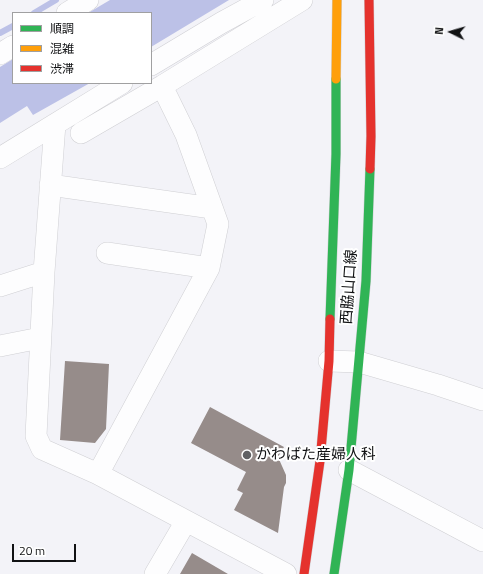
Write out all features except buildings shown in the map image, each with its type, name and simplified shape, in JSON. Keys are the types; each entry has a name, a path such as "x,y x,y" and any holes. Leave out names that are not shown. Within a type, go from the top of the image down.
{"street":[{"path":"69,12 88,0"},
{"path":"152,64 220,23 263,0"},
{"path":"81,133 162,86 302,0"},
{"name":"西脇山口線","path":"304,574 320,461 329,361 336,154 337,0"},
{"name":"西脇山口線","path":"334,574 349,470 366,280 371,136 369,0"},
{"path":"0,54 12,47"},
{"path":"0,158 120,84"},
{"path":"98,474 210,268 218,224 186,135 162,86"},
{"path":"55,124 44,272 36,436 42,449 98,474 286,574"},
{"path":"50,185 212,208"},
{"path":"107,253 210,268"},
{"path":"0,286 44,272"},
{"path":"0,346 40,338"},
{"path":"329,361 358,362 438,385 483,400"},
{"path":"349,470 483,541"},
{"path":"155,574 186,521"}],"water":[{"path":"110,0 229,0 152,46 152,12 90,12"},
{"path":"12,60 12,84 88,84 33,115 27,106 0,123 0,67"}],"waterway":[{"path":"36,12 56,0"},
{"path":"0,33 12,27"}],"traffic: fast":[{"path":"330,319 336,154 336,79"},
{"path":"334,574 349,470 366,281 370,169"}],"traffic: slow":[{"path":"336,79 337,0"}],"traffic: jam":[{"path":"369,0 370,169"},
{"path":"304,574 320,461 329,361 330,319"}],"place":[{"name":"かわばた産婦人科","path":"247,455"}]}
